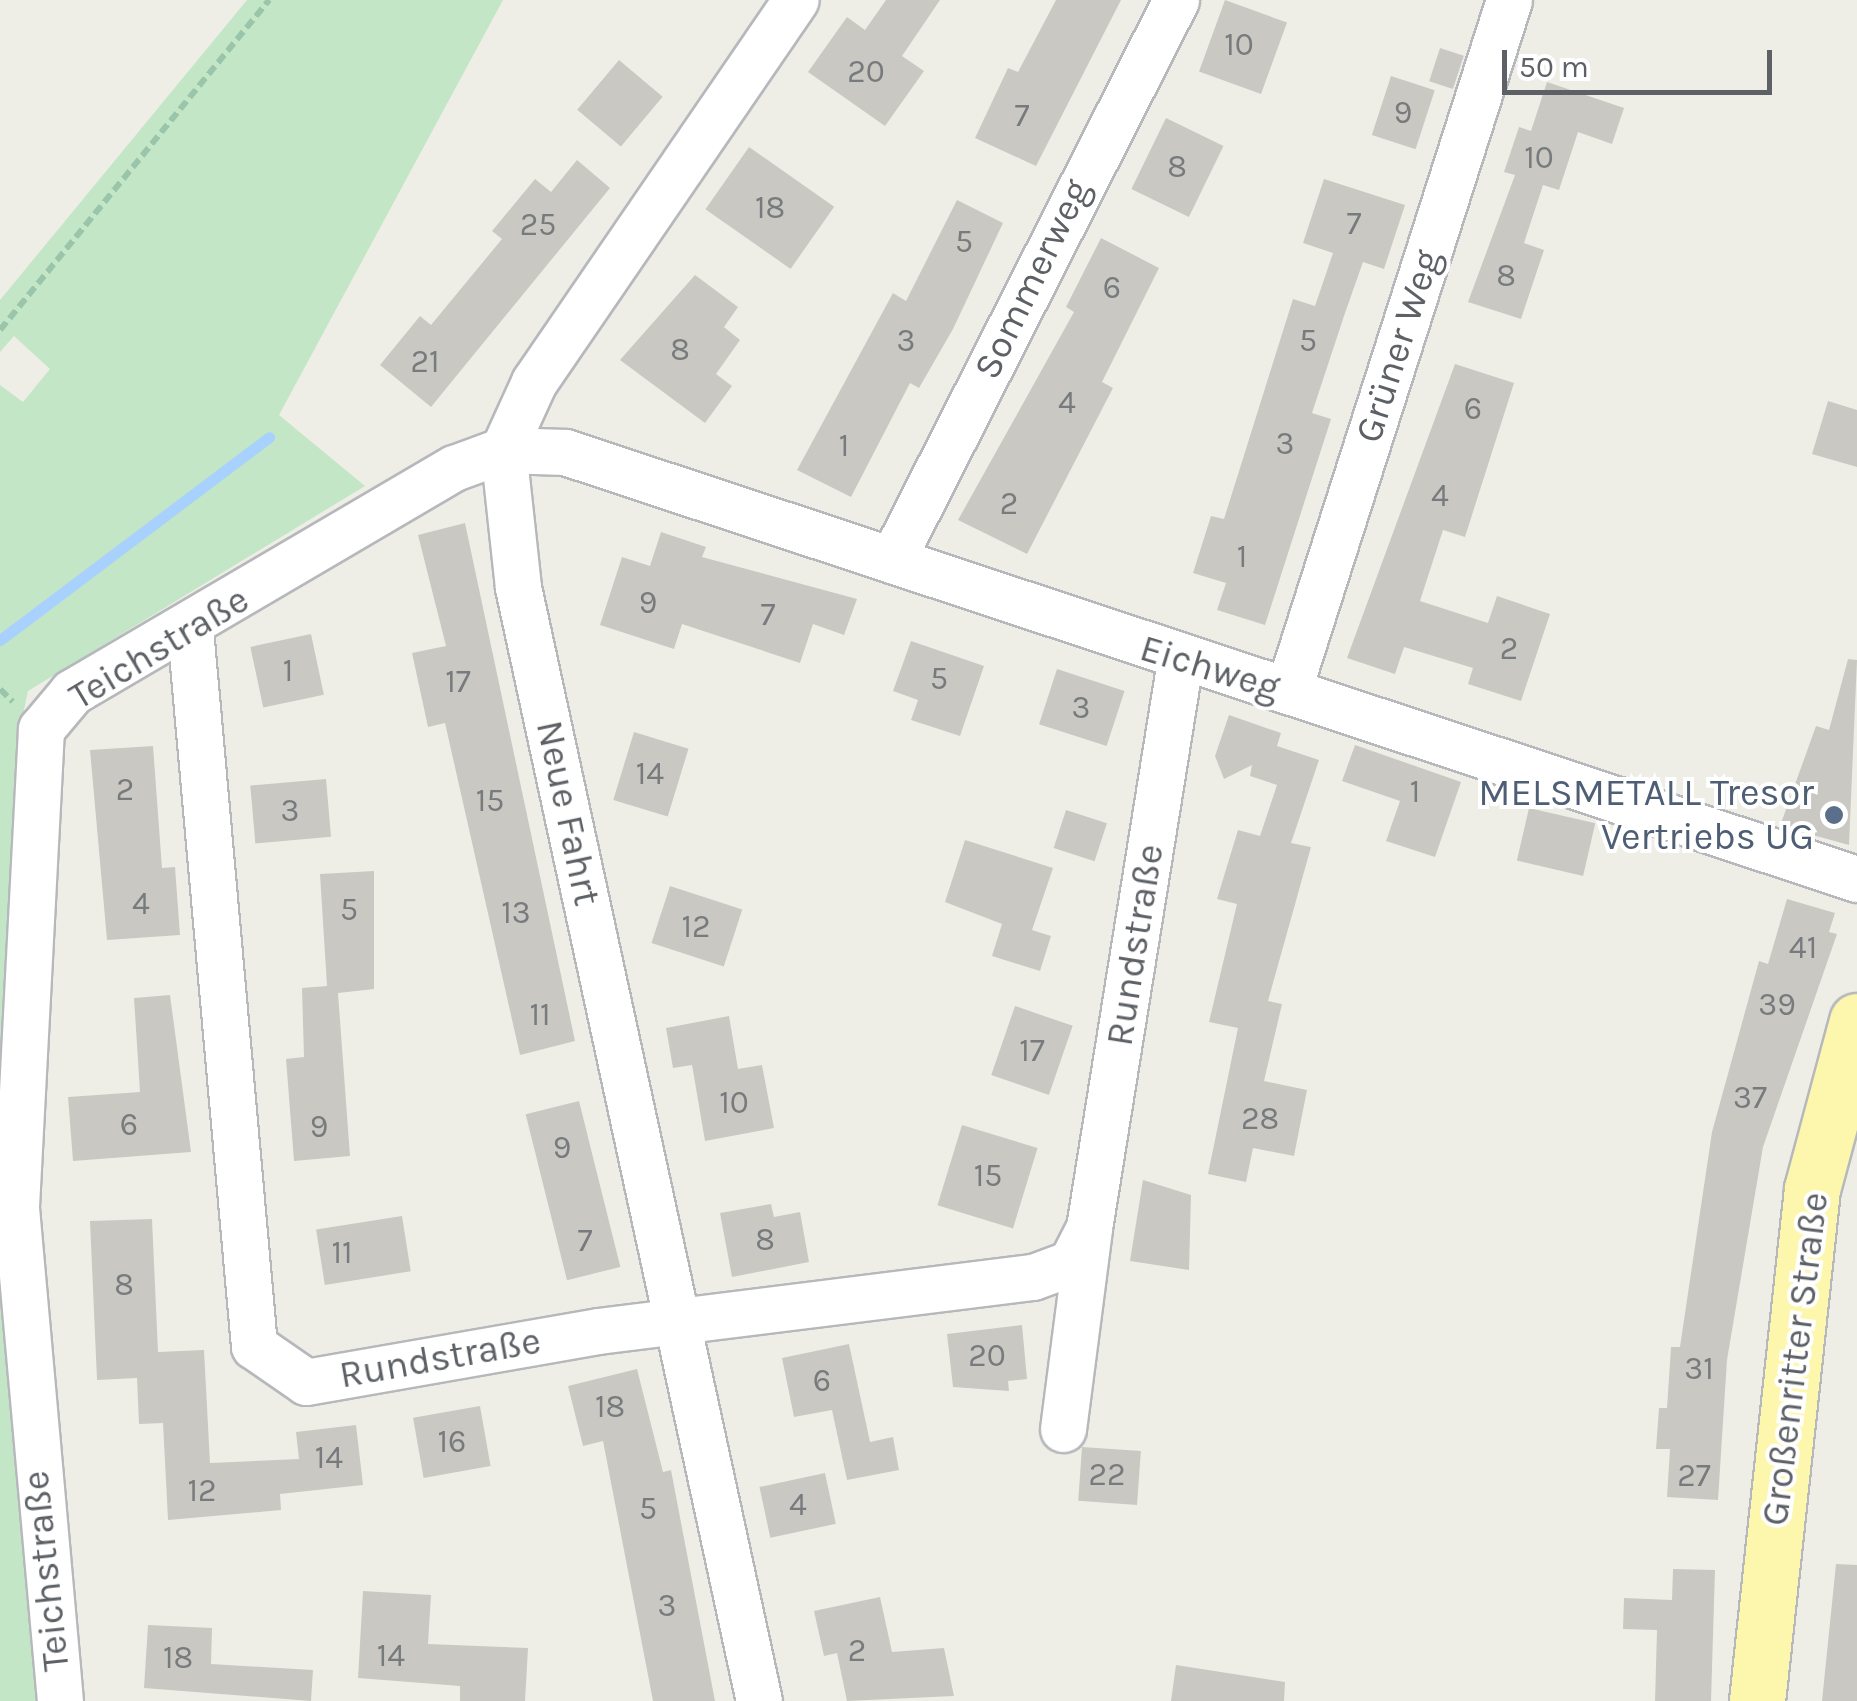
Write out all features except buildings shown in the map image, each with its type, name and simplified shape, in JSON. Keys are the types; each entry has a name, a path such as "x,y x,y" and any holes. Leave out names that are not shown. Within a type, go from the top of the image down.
{"main road":[{"name":"Großenritter Straße","path":"1757,1701 1812,1189 1856,1027"}],"street":[{"path":"503,450 534,382 796,0"},
{"name":"Sommerweg","path":"892,560 1176,0"},
{"name":"Grüner Weg","path":"1288,692 1509,0"},
{"name":"Teichstraße","path":"60,1701 16,1206 41,728 72,692 190,630 454,468 503,450 565,452"},
{"name":"Neue Fahrt","path":"503,450 518,586 759,1701"},
{"name":"Eichweg","path":"565,452 1180,661 1288,692 1857,879"},
{"name":"Rundstraße","path":"190,630 254,1346 306,1382 680,1324 1033,1277 1070,1263 1089,1228"},
{"name":"Rundstraße","path":"1063,1429 1089,1228 1180,661"}],"path":[{"path":"0,330 268,0"}],"green space":[{"path":"247,0 503,0 279,415 365,486 28,691 19,734 2,1214 37,1701 0,1701 0,385 23,402 50,369 14,336 0,352 0,300"}],"waterway":[{"path":"0,640 269,437"}],"place":[{"name":"MELSMETALL Tresor Vertriebs UG","path":"1834,815"}]}
